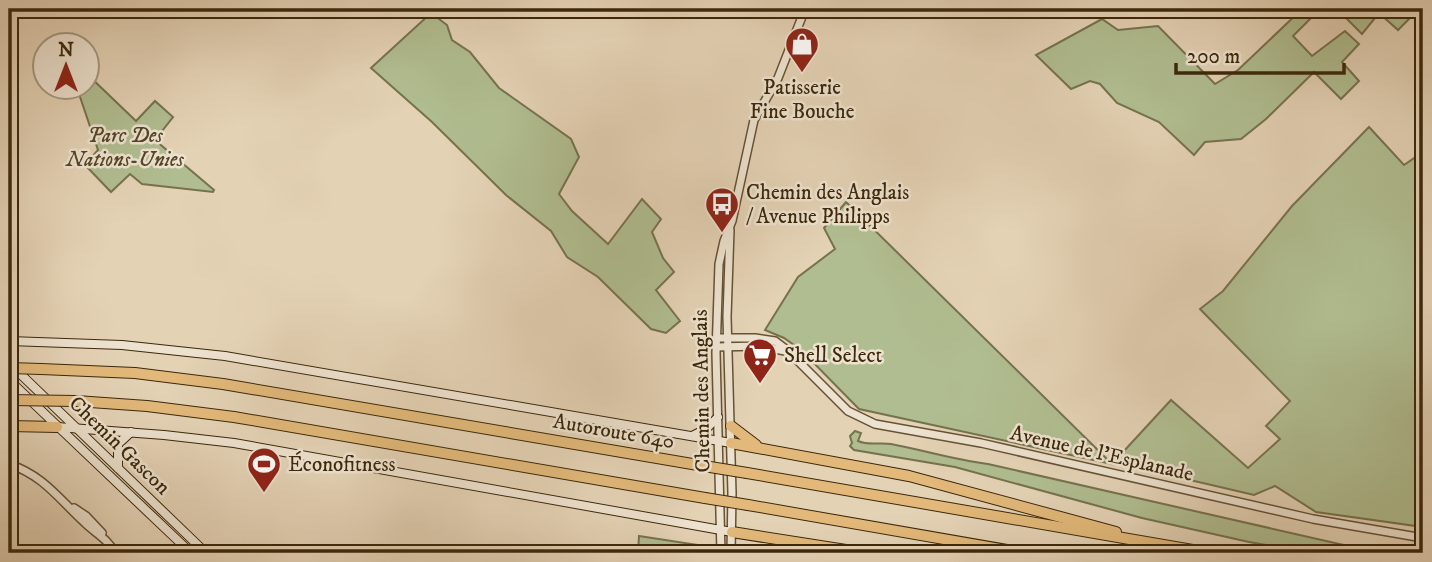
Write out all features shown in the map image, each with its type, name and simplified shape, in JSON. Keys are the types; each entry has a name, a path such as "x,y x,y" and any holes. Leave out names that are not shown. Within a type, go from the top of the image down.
{"highway":[{"name":"Autoroute 640","path":"9,368 135,373 223,384 1210,553"},
{"path":"9,400 76,401 234,416 1024,553"},
{"path":"9,426 57,426"},
{"path":"731,426 761,448"},
{"path":"731,443 924,480 1157,544"},
{"path":"732,532 865,553"}],"main road":[{"path":"9,341 122,345 218,355 731,443"},
{"name":"Chemin Gascon","path":"9,363 206,553"},
{"name":"Chemin Gascon","path":"9,380 191,553"},
{"path":"692,436 706,429 718,417"},
{"path":"57,426 267,449 732,532"},
{"path":"118,468 118,444 131,432"}],"street":[{"name":"Chemin des Anglais","path":"731,553 728,342 730,229 754,120 778,78 805,9"},
{"name":"Chemin des Anglais","path":"721,553 717,342 719,264 724,241 730,229"},
{"name":"Avenue de l'Esplanade","path":"717,342 755,338 772,340 783,346 848,411 875,424 976,442 1313,519 1423,538"},
{"path":"9,464 37,478 71,506 91,529 108,541 115,553"}],"green space":[{"path":"1302,9 1312,17 1293,36 1312,56 1345,31 1359,44 1342,62 1359,81 1341,99 1314,72 1266,119 1241,139 1205,142 1194,155 1159,122 1117,103 1100,84 1090,81 1071,89 1036,55 1102,19 1118,30 1158,26 1215,84 1238,70"},
{"path":"1347,9 1419,9 1398,30 1379,13 1362,34 1342,14"},
{"path":"431,13 447,25 452,40 470,52 499,88 571,139 579,157 559,194 572,211 608,244 642,199 661,219 652,232 663,258 674,272 656,290 680,321 666,333 651,329 598,277 567,257 551,231 506,195 432,122 371,68"},
{"name":"Parc Des Nations-Unies","path":"102,88 136,121 155,101 173,117 155,140 214,190 142,184 130,174 111,192 85,165 98,150 82,102 102,102"},
{"path":"1369,127 1404,165 1423,152 1423,527 1316,512 1275,486 1254,495 1112,464 1171,400 1248,468 1280,439 1266,426 1290,401 1200,309 1223,291 1292,206"},
{"path":"846,202 1112,464 859,409 801,350 784,338 765,330 798,277 835,249 824,228"},
{"path":"855,431 861,433 858,441 870,444 891,444 988,464 1379,553 1313,553 1142,518 955,467 854,450 850,446 850,436"},
{"path":"639,536 718,548 718,553 638,553"}],"place":[{"name":"Patisserie Fine Bouche","path":"802,74"},
{"name":"Chemin des Anglais / Avenue Philipps","path":"722,234"},
{"name":"Shell Select","path":"760,385"},
{"name":"Éconofitness","path":"264,494"}]}
